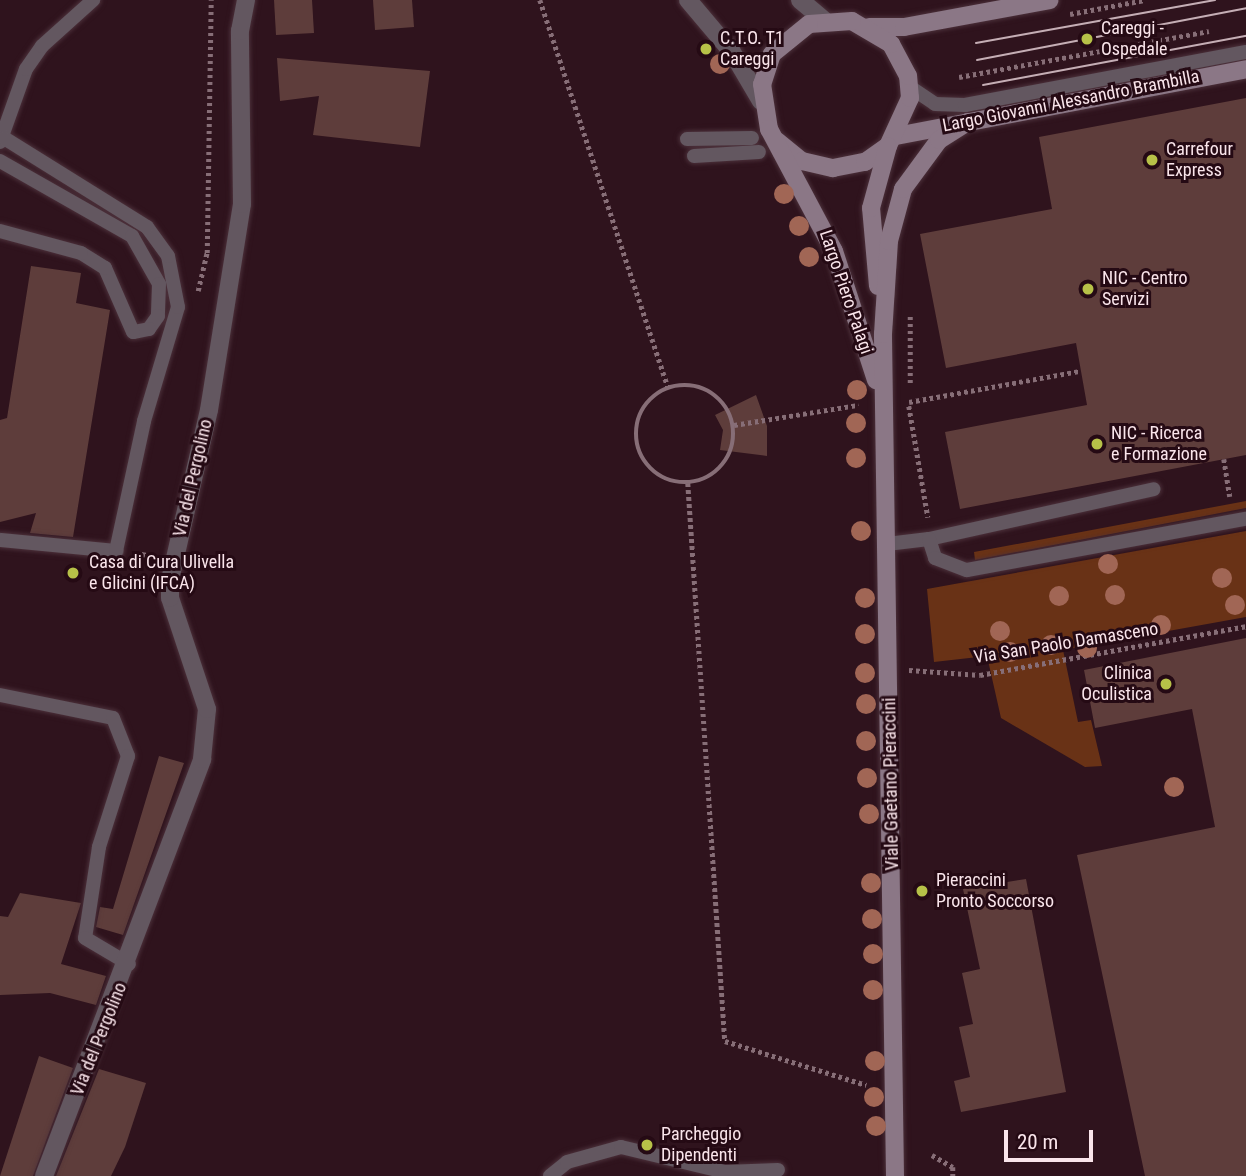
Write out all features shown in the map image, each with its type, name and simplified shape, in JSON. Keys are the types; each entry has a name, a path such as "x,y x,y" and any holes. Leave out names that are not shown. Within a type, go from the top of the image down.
{"main road":[{"path":"761,101 772,54 795,31 824,20 869,27 904,27 1050,0"},
{"path":"869,27 896,51 910,87"},
{"name":"Largo Giovanni Alessandro Brambilla","path":"892,141 968,122 1246,69"},
{"name":"Largo Piero Palagi","path":"883,334 871,208 910,87"},
{"name":"Largo Piero Palagi","path":"761,101 778,141 834,251 881,393"},
{"name":"Largo Piero Palagi","path":"881,393 889,241 902,189 932,148 968,122"},
{"path":"778,141 802,161 834,168 865,162 892,141"},
{"name":"Viale Gaetano Pieraccini","path":"881,393 887,544 895,1176"}],"street":[{"name":"Via del Pergolino","path":"44,1176 129,964 202,759 207,709 170,598 174,562 209,410 242,204 240,31 246,0"},
{"name":"Largo Piero Palagi","path":"688,0 732,52 761,101"},
{"path":"800,0 824,20"}],"lane":[{"path":"0,540 117,551 150,397 176,316 168,256 148,227 2,140 26,69 42,46 93,0"},
{"name":"Largo Giovanni Alessandro Brambilla","path":"910,87 935,104 965,105 1246,52"},
{"path":"687,139 752,138"},
{"path":"694,156 759,152"},
{"path":"0,161 132,236 159,284 158,316 149,329 133,332 105,268 81,253 0,231"},
{"path":"887,544 935,537 1154,489"},
{"path":"935,537 935,558 967,570 1246,519"},
{"path":"0,695 113,718 128,756 99,847 85,938 129,964"},
{"path":"550,1176 567,1162 621,1147 726,1172 778,1170"}],"path":[{"path":"176,316 191,318 207,253 211,0"},
{"path":"540,0 668,388"},
{"path":"959,77 1209,31"},
{"path":"909,300 909,402 925,470 929,522 935,537"},
{"path":"909,402 1080,371"},
{"path":"690,384 714,394 734,425 722,466 688,483 655,473 636,443 642,409 668,388 690,384"},
{"path":"734,425 858,405"},
{"path":"1224,459 1230,497"},
{"path":"688,483 725,1041 866,1084"},
{"path":"117,551 174,562"},
{"name":"Via San Paolo Damasceno","path":"889,671 980,675 1246,626"},
{"path":"932,1155 953,1167 953,1176"}],"shaded area":[{"path":"1246,501 1246,508 975,560 974,552"},
{"path":"1246,531 1246,617 1063,650 1078,722 1091,720 1102,766 1085,767 1001,718 987,656 934,662 927,589"}],"building":[{"path":"274,0 312,0 314,33 276,35"},
{"path":"373,0 412,0 414,27 375,30"},
{"path":"277,58 430,71 420,147 313,135 319,96 280,101"},
{"name":"NIC - Centro Servizi","path":"1246,98 1246,455 960,509 945,432 1087,405 1076,343 946,368 920,234 1052,209 1039,137"},
{"path":"31,266 81,273 76,303 110,310 73,537 30,533 36,513 0,522 0,420 7,418"},
{"path":"756,395 767,426 767,456 720,450 723,430 715,415"},
{"path":"1246,638 1246,1176 1145,1176 1077,855 1215,827 1192,709 1095,728 1084,670"},
{"path":"159,756 184,763 123,935 96,927 100,907 113,909"},
{"path":"1026,879 1066,1092 961,1112 954,1081 970,1077 959,1027 973,1024 962,973 980,969 963,889"},
{"path":"20,893 81,903 61,964 106,976 96,1005 50,993 0,995 0,916 8,917"},
{"path":"39,1056 73,1068 33,1176 0,1176"},
{"path":"99,1069 146,1083 125,1147 111,1176 56,1176"}],"tram line":[{"path":"976,43 1215,0"},
{"path":"977,60 1246,8"},
{"path":"983,85 1246,36"}],"place":[{"name":"Careggi - Ospedale","path":"1087,39"},
{"name":"C.T.O. T1 Careggi","path":"706,49"},
{"name":"Carrefour Express","path":"1152,160"},
{"name":"NIC - Centro Servizi","path":"1088,289"},
{"name":"NIC - Ricerca e Formazione","path":"1097,444"},
{"name":"Casa di Cura Ulivella e Glicini (IFCA)","path":"73,573"},
{"name":"Clinica Oculistica","path":"1166,684"},
{"name":"Pieraccini Pronto Soccorso","path":"922,891"},
{"name":"Parcheggio Dipendenti","path":"647,1145"}]}
